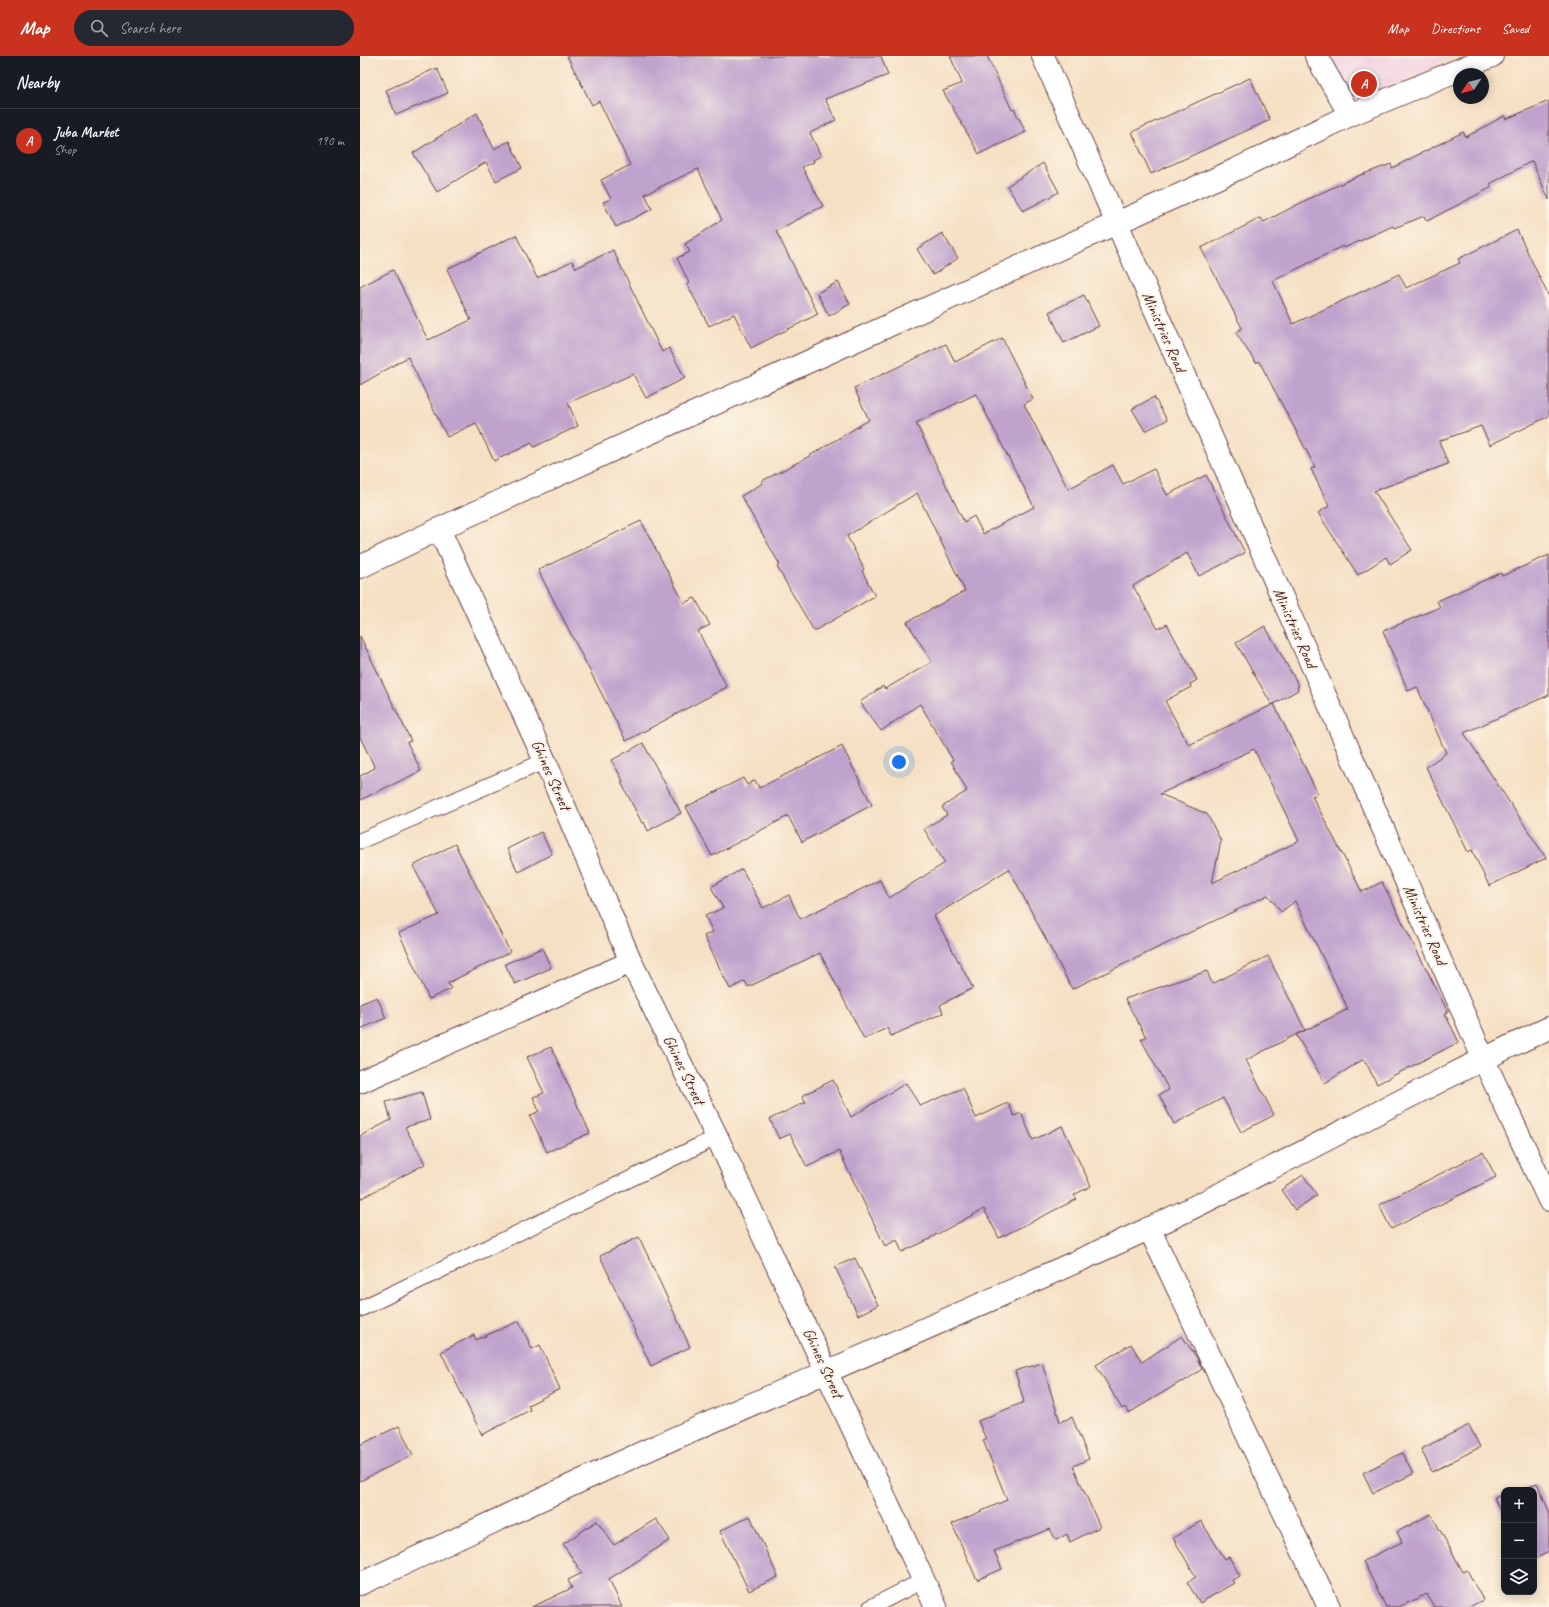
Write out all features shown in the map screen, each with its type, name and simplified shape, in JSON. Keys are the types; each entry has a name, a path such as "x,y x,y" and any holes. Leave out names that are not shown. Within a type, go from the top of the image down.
{"street":[{"name":"Ministries Road","path":"1043,56 1294,624 1483,1058 1549,1200"},
{"path":"1316,56 1350,115"},
{"path":"360,567 439,529 1116,223 1350,115 1492,56"},
{"name":"Ghines Street","path":"439,529 545,760 631,962 717,1137 828,1372 936,1607"},
{"path":"360,1082 631,962"},
{"path":"360,1584 656,1447 828,1372 1149,1228 1285,1162 1483,1058 1549,1028"},
{"path":"1149,1228 1329,1607"}],"lane":[{"path":"360,841 545,760"},
{"path":"360,1308 717,1137"},
{"path":"871,1607 924,1580"}],"shaded area":[{"path":"1320,56 1454,56 1341,112"}],"building":[{"path":"567,56 881,56 888,75 825,99 836,120 810,133 821,156 813,160 814,162 802,167 823,206 776,231 818,314 751,348 734,314 709,326 687,284 689,283 677,258 690,252 685,244 722,220 698,169 645,194 652,209 616,227 603,202 611,199 601,180 630,165 599,101 592,105"},
{"path":"950,56 987,56 1012,110 1014,109 1026,132 979,154 943,91 962,83"},
{"path":"437,68 448,93 396,115 386,90"},
{"path":"1250,78 1270,120 1151,174 1132,132"},
{"path":"1549,101 1549,200 1532,161 1490,184 1492,187 1427,221 1424,216 1394,228 1393,226 1344,248 1343,246 1273,281 1293,324 1399,274 1406,288 1460,263 1458,259 1517,230 1549,297 1549,416 1490,445 1481,426 1439,441 1448,464 1374,491 1412,550 1390,564 1386,557 1358,575 1318,513 1329,506 1311,469 1315,467 1259,361 1256,363 1236,333 1242,328 1201,248 1261,218 1264,222 1310,198 1358,176 1391,164 1392,168 1463,132 1466,137 1504,116 1506,119"},
{"path":"477,113 494,149 509,141 522,168 496,181 486,162 437,192 413,153"},
{"path":"1043,163 1059,192 1023,211 1007,186"},
{"path":"942,233 958,258 933,275 917,249"},
{"path":"516,235 537,278 572,261 576,268 613,250 662,352 669,348 685,378 646,398 633,374 568,403 578,426 534,447 532,443 494,461 476,423 447,437 408,357 360,385 360,287 393,270 428,340 471,320 447,269"},
{"path":"838,282 850,304 829,316 817,293"},
{"path":"1084,295 1099,326 1064,343 1049,312"},
{"path":"1002,338 1033,399 1024,404 1068,489 1113,465 1123,484 1154,469 1167,495 1206,475 1245,553 1199,576 1187,553 1133,586 1158,629 1167,624 1197,680 1190,684 1191,687 1165,701 1189,745 1274,704 1318,794 1312,796 1362,892 1382,882 1448,1012 1445,1014 1459,1042 1377,1084 1364,1059 1325,1083 1296,1035 1348,1009 1295,901 1281,912 1268,895 1072,989 1009,869 934,916 973,988 940,1005 943,1013 891,1036 887,1028 864,1039 820,953 748,987 745,981 730,989 704,936 713,932 705,916 723,908 711,887 742,869 763,908 789,895 800,919 880,880 889,898 945,863 924,829 947,815 942,807 967,791 951,761 953,760 920,704 881,731 860,702 883,686 885,689 932,662 907,622 965,591 917,493 847,536 864,569 862,571 875,596 814,631 777,567 780,565 741,496 763,483 762,481 806,458 869,420 854,388 946,344 955,362","holes":["976,394 1034,507 983,534 974,516 964,522 916,423","1254,749 1299,841 1212,883 1221,841 1207,814 1160,794"]},
{"path":"1154,397 1167,420 1145,431 1132,409"},
{"path":"641,521 684,603 695,598 710,625 698,631 727,687 626,741 538,570"},
{"path":"1549,555 1549,695 1464,733 1546,858 1489,886 1472,850 1468,852 1426,767 1446,753 1417,687 1408,691 1383,631 1440,607 1437,601 1501,573 1502,576"},
{"path":"1265,626 1299,686 1297,687 1298,690 1272,705 1236,643"},
{"path":"360,636 411,741 407,742 421,771 360,800 360,776 375,768 360,737"},
{"path":"643,743 681,813 648,831 644,822 642,823 621,782 623,781 612,760"},
{"path":"842,746 872,805 802,842 788,816 712,856 686,807 743,778 747,785 755,780 759,788"},
{"path":"541,832 552,854 518,872 507,849"},
{"path":"455,844 510,952 448,983 451,989 429,999 399,933 439,915 413,866"},
{"path":"542,948 551,968 515,984 505,964"},
{"path":"1268,956 1305,1030 1246,1060 1274,1115 1241,1132 1223,1098 1174,1124 1159,1095 1169,1090 1141,1039 1146,1037 1125,999 1207,971 1212,984"},
{"path":"377,997 386,1018 360,1029 360,1004"},
{"path":"551,1047 590,1133 547,1152 530,1116 539,1111 533,1097 544,1093 527,1057"},
{"path":"833,1080 851,1117 906,1083 920,1106 963,1088 976,1118 1008,1103 1014,1116 1021,1113 1033,1140 1062,1126 1091,1186 1074,1195 1077,1199 999,1238 984,1209 930,1239 902,1252 897,1240 885,1246 839,1151 807,1167 790,1134 779,1139 770,1119 806,1102 802,1096"},
{"path":"422,1092 430,1120 405,1127 425,1164 360,1199 360,1136 391,1120 386,1102"},
{"path":"1483,1152 1496,1177 1391,1229 1379,1205"},
{"path":"1303,1175 1317,1195 1295,1210 1281,1190"},
{"path":"639,1237 690,1347 651,1366 600,1256"},
{"path":"855,1258 878,1305 858,1315 835,1267"},
{"path":"519,1321 532,1349 540,1345 560,1389 528,1405 530,1410 482,1435 441,1352 474,1335 476,1340"},
{"path":"1182,1336 1197,1358 1202,1369 1183,1382 1182,1381 1129,1413 1125,1407 1122,1409 1096,1365 1131,1344 1142,1362"},
{"path":"1042,1363 1060,1422 1072,1417 1089,1459 1073,1466 1100,1527 1070,1542 1067,1534 1056,1540 1050,1529 994,1551 1002,1569 977,1580 952,1524 1007,1500 983,1440 986,1439 978,1421 1024,1402 1015,1371"},
{"path":"1469,1425 1480,1447 1432,1472 1421,1449"},
{"path":"399,1426 413,1455 360,1481 360,1445"},
{"path":"1402,1453 1413,1474 1373,1493 1363,1473"},
{"path":"1537,1483 1549,1511 1549,1552 1537,1558 1537,1487 1528,1487"},
{"path":"1501,1495 1501,1513 1494,1498"},
{"path":"1431,1514 1463,1572 1467,1570 1483,1600 1469,1607 1434,1607 1427,1594 1399,1607 1386,1607 1363,1561 1402,1542 1397,1532"},
{"path":"750,1516 778,1577 749,1591 720,1531"},
{"path":"656,1519 670,1540 609,1579 622,1607 532,1607 572,1588 568,1580 582,1573 563,1544 597,1521 614,1545"},
{"path":"1201,1521 1225,1559 1229,1557 1240,1576 1232,1580 1234,1583 1200,1603 1187,1582 1196,1577 1173,1538"}],"place":[{"name":"Juba Market","path":"1364,84"}]}
